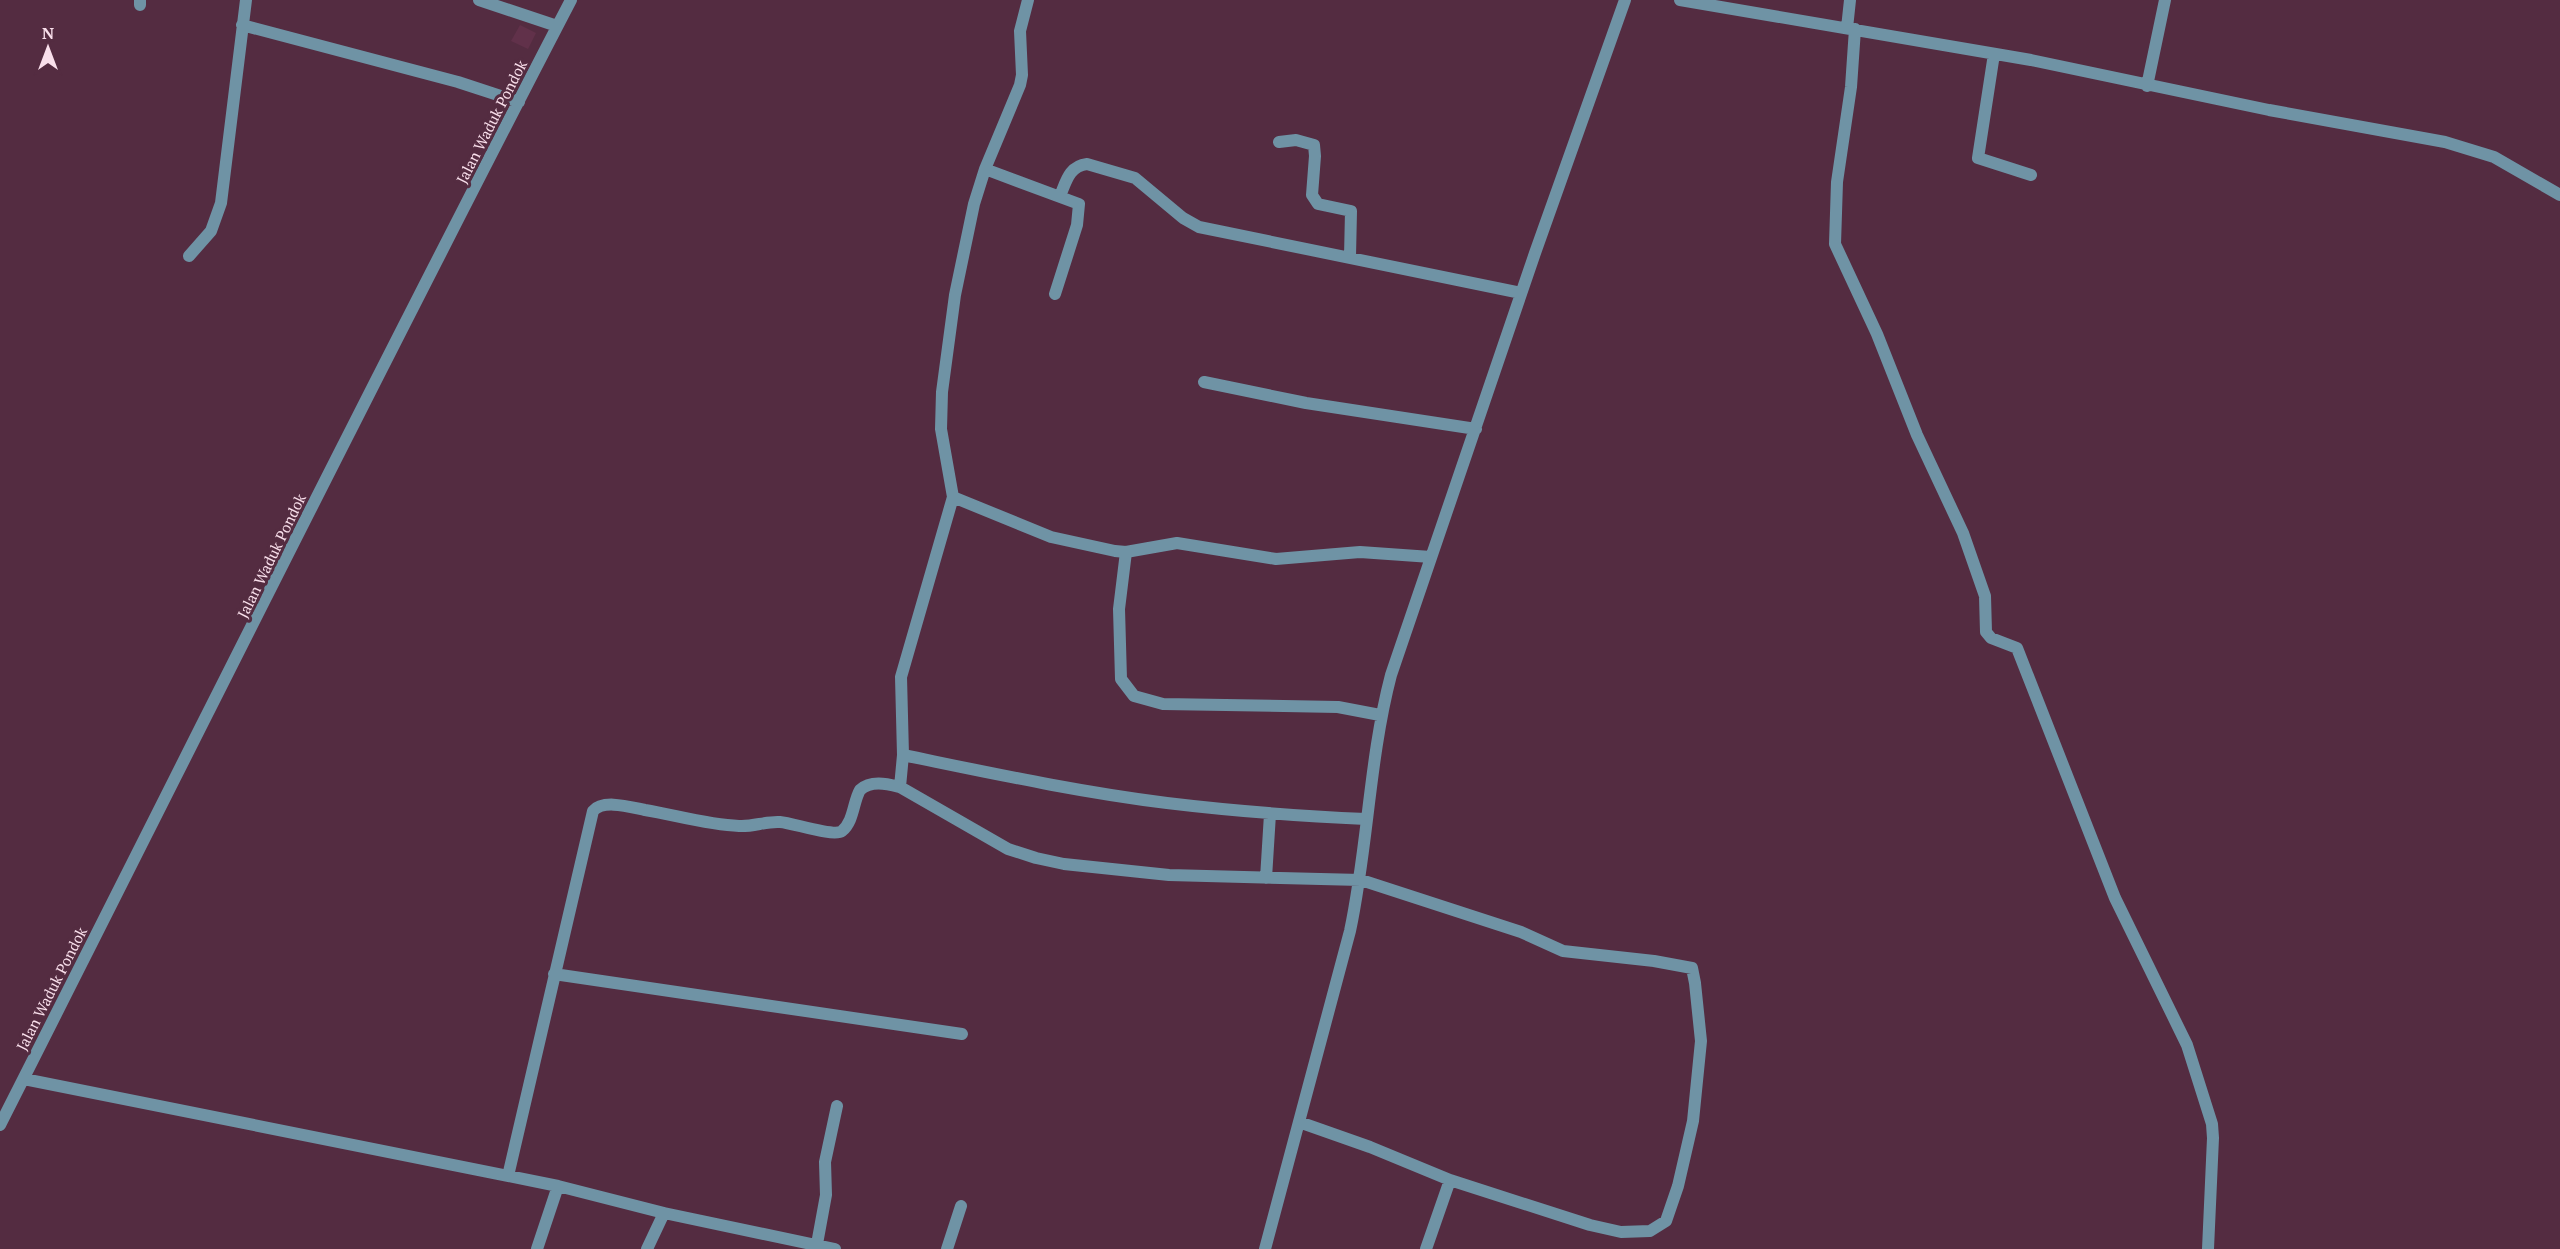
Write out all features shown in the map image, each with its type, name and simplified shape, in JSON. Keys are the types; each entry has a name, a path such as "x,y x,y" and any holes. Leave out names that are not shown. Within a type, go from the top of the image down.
{"street":[{"path":"189,256 211,231 221,202 246,0"},
{"path":"479,0 557,26"},
{"name":"Jalan Waduk Pondok","path":"0,1125 571,0"},
{"path":"900,787 903,755 901,677 904,659 914,634 953,497 942,442 942,392 955,295 974,204 1020,85 1022,75 1020,31 1028,0"},
{"path":"1265,1249 1330,1012 1361,880 1366,819 1380,715 1391,675 1521,292 1626,0"},
{"path":"1680,0 1994,54 2147,86 2445,142 2494,157 2560,195"},
{"path":"1850,0 1851,87 1837,182 1834,233 1837,251 1877,334 1917,435 1963,533 1985,596 1986,632 1991,638 2017,648 2115,898 2194,1065 2212,1124 2208,1249"},
{"path":"2147,86 2165,0"},
{"path":"242,25 458,82 519,102"},
{"path":"1994,54 1978,159 2031,175"},
{"path":"1279,142 1296,140 1314,145 1312,195 1318,204 1351,211 1350,257"},
{"path":"1060,196 1071,170 1079,165 1087,164 1135,178 1183,218 1199,227 1521,292"},
{"path":"986,169 1077,202 1080,209 1055,294"},
{"path":"1204,382 1306,403 1476,429"},
{"path":"953,497 1051,537 1126,552 1177,543 1276,559 1360,552 1431,557"},
{"path":"1126,552 1119,609 1122,679 1134,696 1163,704 1338,707 1380,715"},
{"path":"903,755 1007,777 1155,801 1270,814 1366,819"},
{"path":"508,1176 592,811 603,804 737,826 779,822 810,826 833,834 842,831 847,825 857,795 865,786 882,783 900,787 1008,849 1036,858 1064,864 1169,876 1361,880 1521,932 1563,951 1692,968 1701,1041 1693,1121 1678,1186 1666,1221 1650,1231 1621,1232 1590,1225 1450,1180 1299,1122"},
{"path":"1266,878 1270,814"},
{"path":"554,974 962,1034"},
{"path":"24,1079 558,1186 664,1213 835,1249"},
{"path":"818,1244 826,1195 825,1162 837,1106"},
{"path":"1426,1249 1450,1180"},
{"path":"537,1249 558,1186"},
{"path":"947,1249 961,1206"},
{"path":"647,1249 664,1213"}],"shaded area":[{"path":"520,25 536,33 528,49 511,41"}]}
